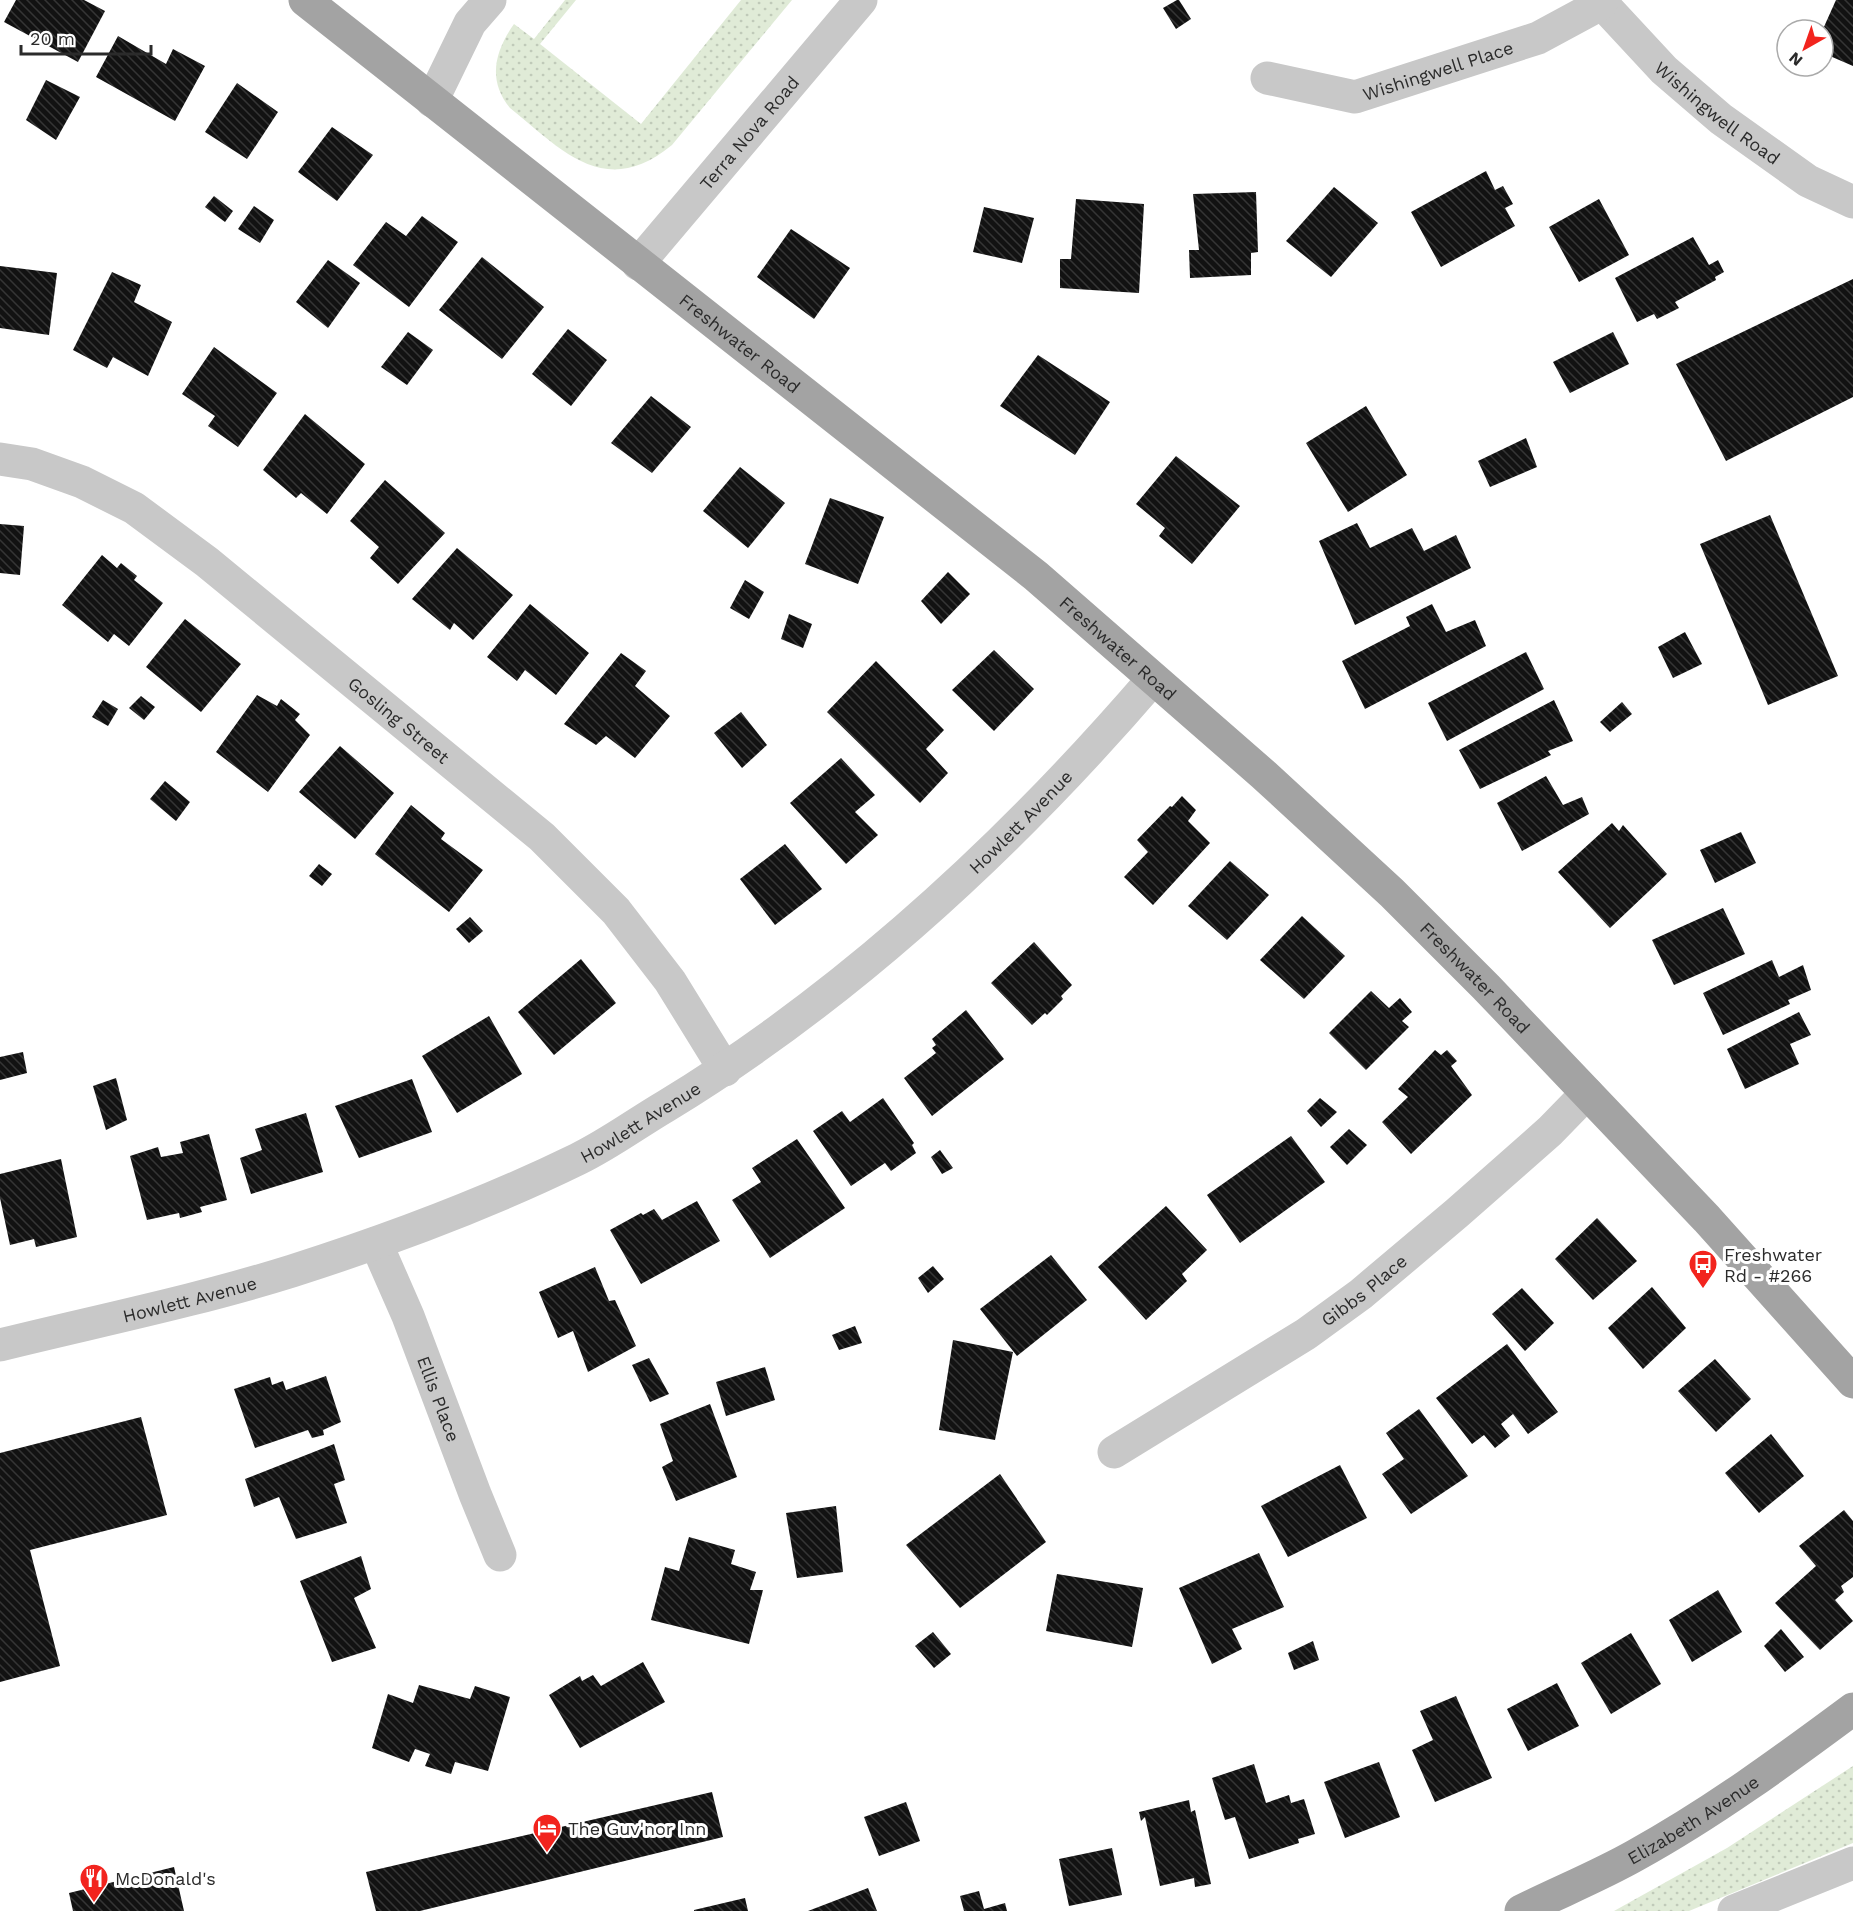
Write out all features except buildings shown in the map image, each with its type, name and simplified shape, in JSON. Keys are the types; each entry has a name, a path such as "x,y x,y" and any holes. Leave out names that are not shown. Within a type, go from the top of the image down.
{"main road":[{"name":"Freshwater Road","path":"316,2 432,101 1036,576 1329,832 1478,979 1587,1092 1707,1219 1853,1382"},
{"name":"Elizabeth Avenue","path":"1521,1911 1635,1856 1688,1824 1754,1781 1853,1709"}],"street":[{"path":"432,101 470,23 490,0"},
{"name":"Terra Nova Road","path":"638,264 861,0"},
{"name":"Wishingwell Place","path":"1267,78 1355,97 1538,38 1600,2"},
{"name":"Wishingwell Road","path":"1600,2 1664,70 1721,119 1808,181 1853,202"},
{"name":"Gosling Street","path":"0,459 32,464 82,482 134,508 207,562 542,837 616,911 670,981 724,1070"},
{"name":"Howlett Avenue","path":"0,1345 212,1294 290,1271 376,1243 459,1211 581,1158 724,1070 837,988 962,878 1066,777 1153,679"},
{"name":"Gibbs Place","path":"1114,1452 1306,1334 1361,1294 1550,1131 1587,1092"},
{"name":"Ellis Place","path":"376,1243 408,1316 500,1555"},
{"path":"1734,1911 1853,1863"}],"green space":[{"path":"565,0 576,0 540,44 641,124 741,0 792,0 672,145 648,161 626,168 605,169 586,163 548,140 510,108 498,87 496,66 498,55 514,24 534,39"},
{"path":"1853,1766 1853,1843 1689,1911 1614,1911 1727,1848"}],"place":[{"name":"Freshwater Rd - #266","path":"1703,1290"},
{"name":"The Guv'nor Inn","path":"547,1854"},
{"name":"McDonald's","path":"94,1904"}]}
